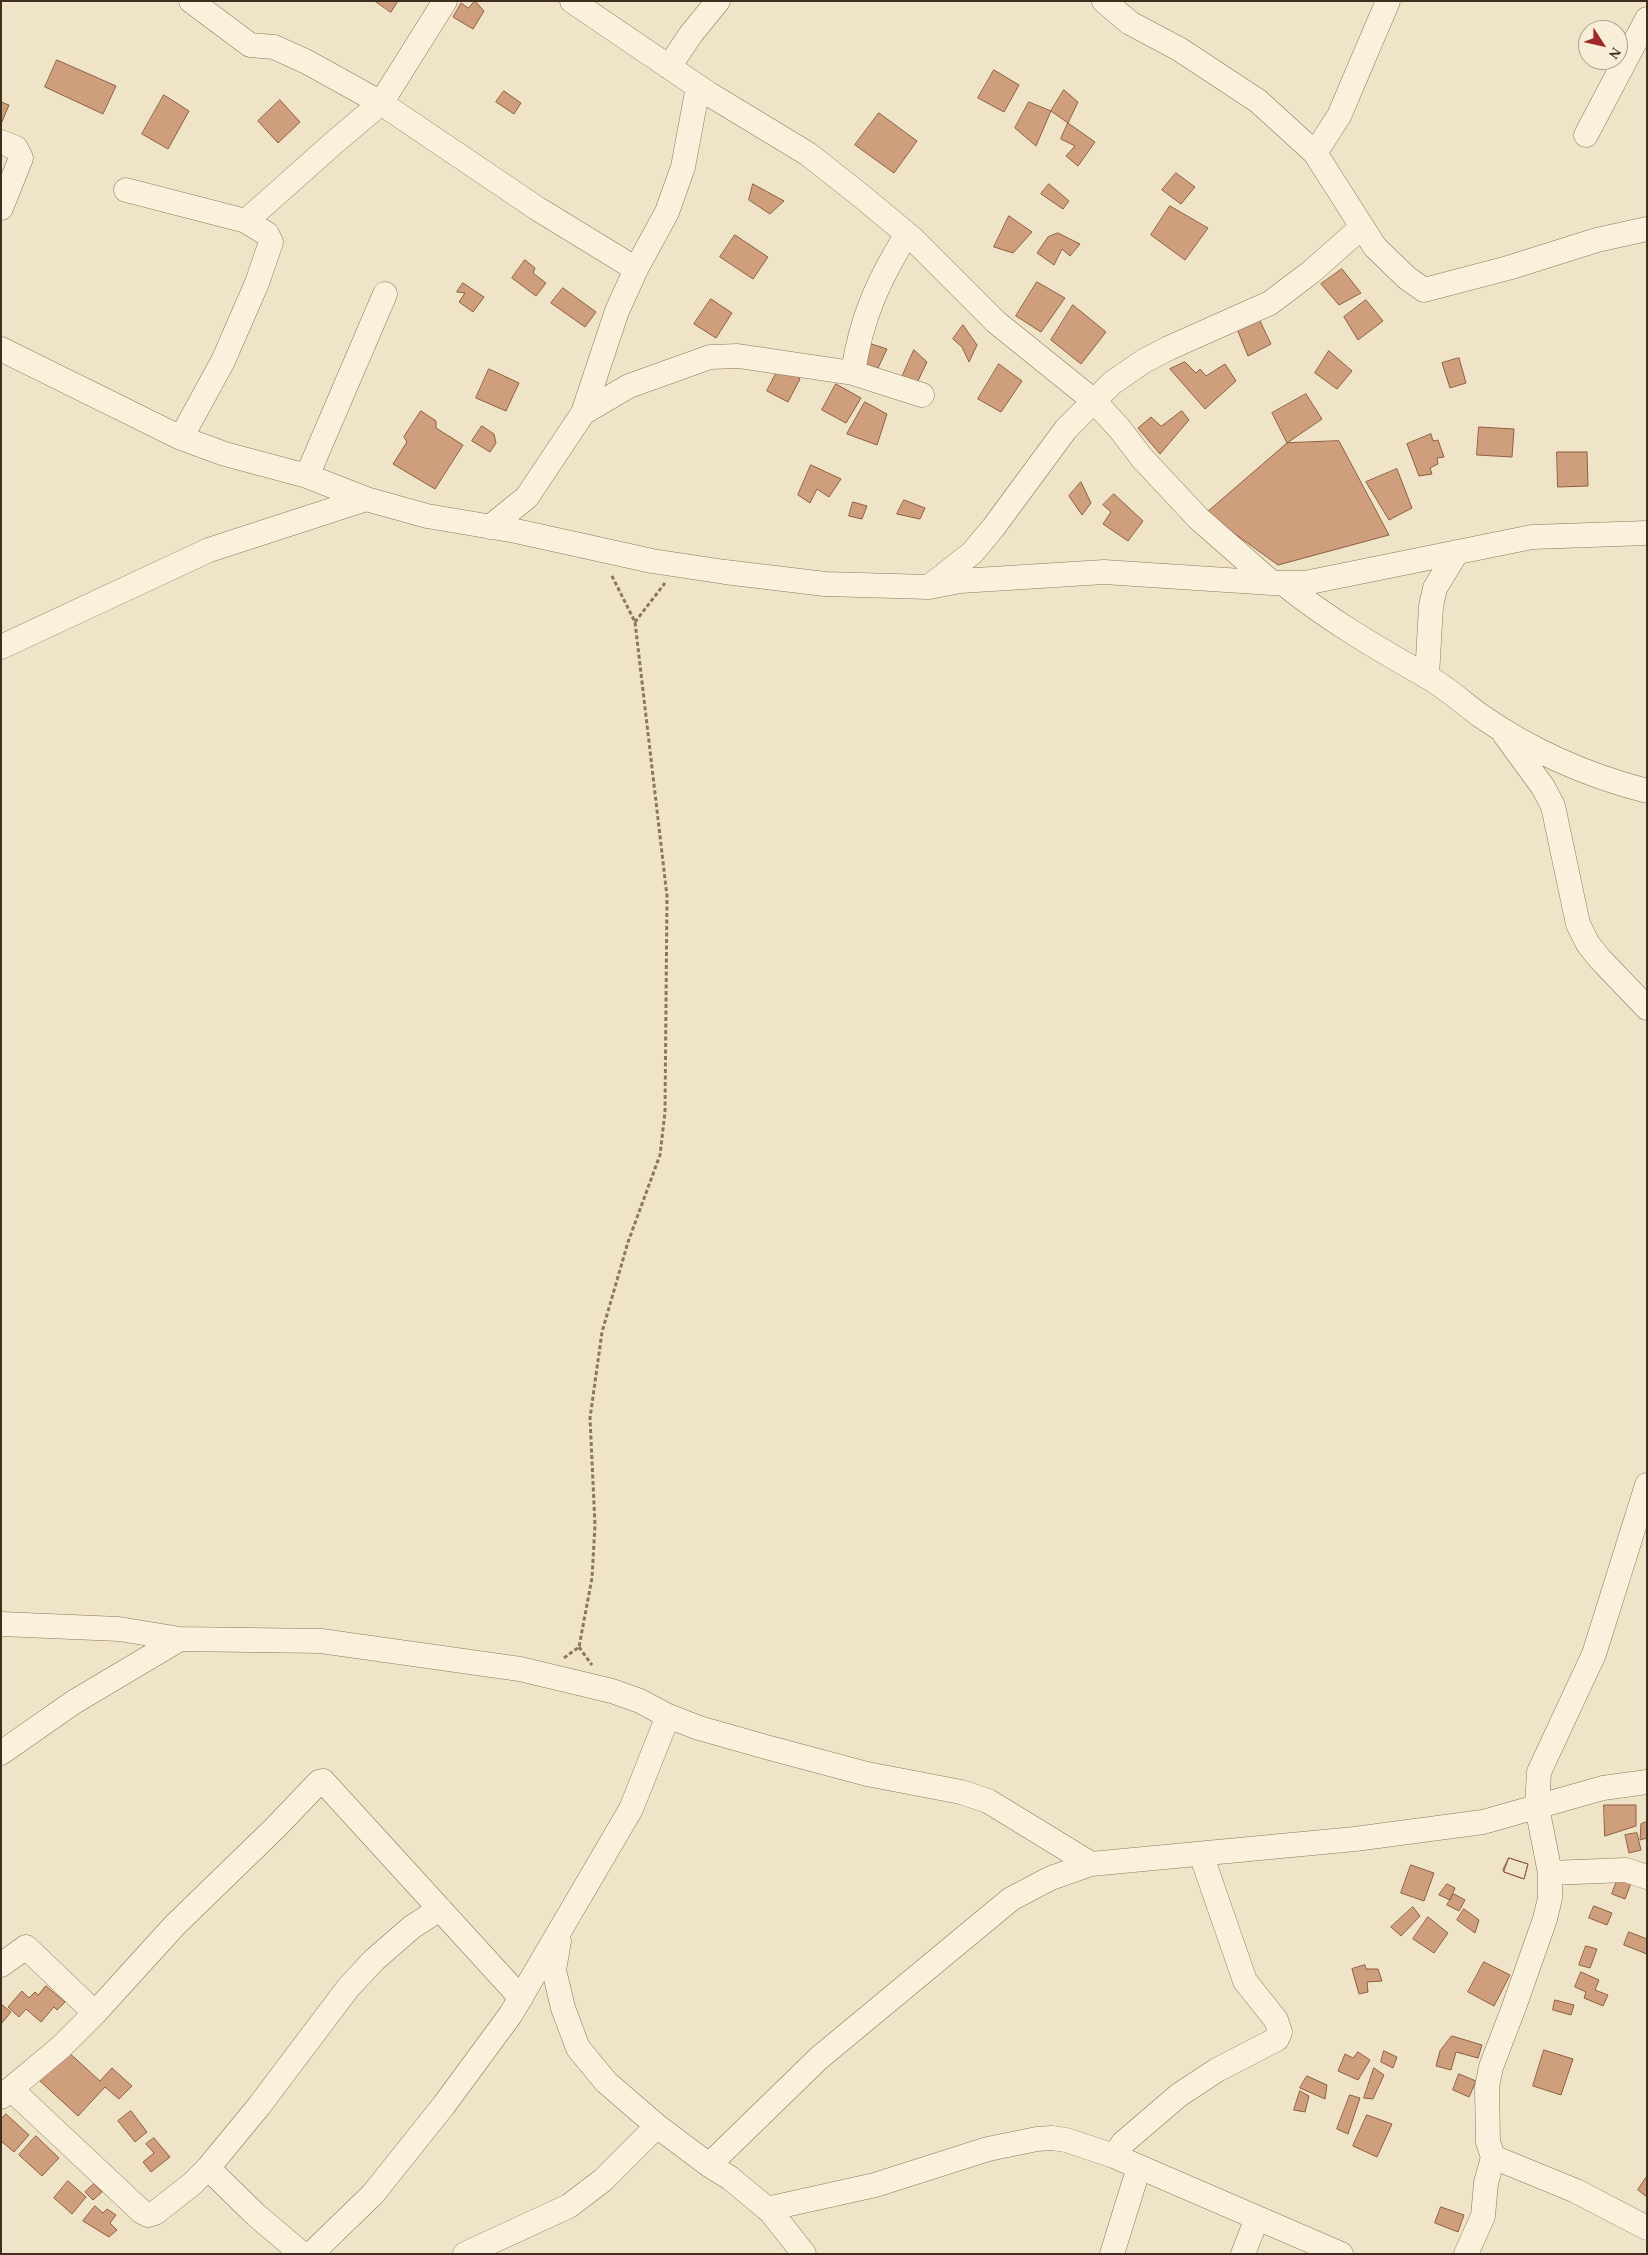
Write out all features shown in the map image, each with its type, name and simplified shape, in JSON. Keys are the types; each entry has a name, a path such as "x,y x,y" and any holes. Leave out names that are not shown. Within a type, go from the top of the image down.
{"street":[{"path":"191,1 250,45 274,47 307,62 381,103 538,209 636,269"},
{"path":"246,221 381,103 445,1"},
{"path":"572,1 698,86 808,154 907,234 996,322 1094,401 1120,428 1142,458 1198,518 1277,583 1400,663 1427,676 1498,726 1532,746 1614,782 1647,791"},
{"path":"669,67 690,34 718,1"},
{"path":"1104,1 1130,23 1179,48 1258,101 1315,152 1375,247 1407,278 1424,290 1508,268 1597,240 1647,229"},
{"path":"1315,152 1340,116 1388,1"},
{"path":"1586,135 1647,19"},
{"path":"490,526 528,497 583,414 593,388 600,356 636,269 666,212 683,168 698,86"},
{"path":"1,142 16,148 21,158 1,208"},
{"path":"126,190 246,221 267,234 271,242 270,249 223,361 181,438"},
{"path":"929,587 972,553 993,528 1066,429 1112,383 1144,361 1270,303 1312,272 1362,227"},
{"path":"853,373 859,339 872,297 884,271 907,234"},
{"path":"307,476 385,294"},
{"path":"1,349 181,438 253,462 307,476 366,499 427,516 490,526 600,551 686,566 825,584 929,587 960,582 1104,572 1304,583 1532,537 1647,533"},
{"path":"600,356 613,374 629,386"},
{"path":"583,414 629,386 710,357 738,356 853,373 922,395"},
{"path":"528,497 545,538"},
{"path":"1,647 209,550 366,499"},
{"path":"1427,676 1435,588 1457,552"},
{"path":"1498,726 1543,787 1552,806 1578,924 1588,944 1647,1008"},
{"path":"1466,2254 1483,2216 1486,2183 1493,2157 1488,2142 1487,2087 1489,2073 1545,1919 1550,1898 1550,1873 1536,1807 1540,1772 1594,1654 1647,1485"},
{"path":"1,1624 119,1629 180,1640 321,1642 520,1669 612,1691 640,1701 668,1716 699,1728 766,1747 867,1774 961,1792 988,1800 1091,1864"},
{"path":"1,1753 74,1702 180,1640"},
{"path":"311,2254 373,2194 403,2158 450,2098 521,1998 630,1808 668,1716"},
{"path":"440,1909 412,1927 374,1960 348,1988 259,2106 208,2168 192,2184 155,2213 148,2215 6,2093 61,2047 95,2014 175,1925 319,1782 325,1781 521,1998"},
{"path":"709,2165 818,2058 1011,1899 1051,1878 1091,1864 1355,1840 1483,1822 1603,1788 1647,1782"},
{"path":"1114,2156 1122,2143 1179,2095 1217,2070 1277,2040 1280,2032 1276,2020 1245,1981 1201,1854"},
{"path":"1550,1873 1626,1870 1647,1877"},
{"path":"561,1928 554,1970 563,2008 578,2048 606,2082 657,2126 709,2165 730,2178 767,2209 804,2254"},
{"path":"1,1965 26,1947 95,2014"},
{"path":"465,2254 569,2206 603,2180 657,2126"},
{"path":"767,2209 875,2185 988,2149 1037,2138 1052,2138 1066,2140 1114,2156 1341,2254"},
{"path":"1493,2157 1576,2191 1647,2228"},
{"path":"1112,2254 1139,2167"},
{"path":"208,2168 256,2215 302,2254"},
{"path":"1243,2254 1257,2218"}],"path":[{"path":"579,1647 592,1578 595,1525 590,1418 602,1332 628,1242 660,1155 665,1112 667,896 635,622 600,551"},
{"path":"635,622 662,586 686,566"}],"building":[{"path":"375,1 398,1 391,12"},
{"path":"475,1 484,11 473,29 453,17 461,3 468,8"},
{"path":"57,60 116,86 103,114 45,87"},
{"path":"994,70 1019,85 1004,112 978,98"},
{"path":"1064,90 1078,102 1068,123 1051,111"},
{"path":"504,91 521,103 514,114 496,102"},
{"path":"164,95 189,111 168,149 142,134"},
{"path":"280,100 300,122 278,143 258,121"},
{"path":"1,102 9,105 1,124"},
{"path":"1029,102 1051,111 1036,146 1015,128"},
{"path":"879,113 917,141 894,173 855,145"},
{"path":"1068,123 1095,142 1078,166 1066,156 1075,146 1061,139"},
{"path":"1176,173 1195,187 1181,204 1162,190"},
{"path":"753,184 784,201 770,214 749,200"},
{"path":"1049,184 1069,201 1063,209 1041,194"},
{"path":"1170,206 1208,228 1185,260 1151,235"},
{"path":"1009,216 1032,232 1013,253 994,247"},
{"path":"1058,233 1080,244 1070,256 1062,249 1054,265 1037,253 1048,237"},
{"path":"735,235 768,257 753,279 720,257"},
{"path":"525,260 535,268 533,273 546,283 536,296 512,278"},
{"path":"1342,269 1361,293 1339,305 1321,284"},
{"path":"1037,282 1065,298 1041,332 1016,316"},
{"path":"463,283 484,297 473,312 459,302 465,293 457,292"},
{"path":"563,288 596,312 585,327 551,303"},
{"path":"711,299 732,313 716,338 694,324"},
{"path":"1366,300 1383,321 1358,340 1344,317"},
{"path":"1073,305 1106,332 1081,364 1051,340"},
{"path":"1260,321 1271,344 1248,356 1237,329"},
{"path":"963,325 977,345 969,362 962,347 953,339"},
{"path":"868,343 887,349 878,368 855,361"},
{"path":"914,350 927,362 916,385 902,377"},
{"path":"1329,351 1352,371 1337,389 1315,373"},
{"path":"1459,358 1466,383 1450,388 1442,363"},
{"path":"782,362 800,379 788,402 767,391"},
{"path":"1185,362 1196,373 1200,369 1206,376 1225,364 1236,381 1205,409 1170,369"},
{"path":"999,364 1022,381 1001,412 978,399"},
{"path":"489,369 519,383 506,411 476,398"},
{"path":"836,384 861,398 846,423 822,410"},
{"path":"1306,394 1322,419 1287,443 1272,413"},
{"path":"865,402 887,414 877,445 847,434"},
{"path":"421,411 436,421 436,428 463,445 435,489 393,464 407,442 404,437"},
{"path":"1182,411 1189,420 1160,454 1138,428 1151,417 1161,426"},
{"path":"482,426 494,434 496,443 490,452 472,441"},
{"path":"1479,427 1514,429 1512,457 1477,455"},
{"path":"1431,434 1433,441 1438,440 1444,457 1437,458 1438,464 1430,468 1432,474 1419,476 1407,444"},
{"path":"1339,441 1389,535 1278,565 1206,513 1287,443"},
{"path":"1557,452 1587,452 1588,486 1558,487"},
{"path":"811,465 841,479 829,497 817,489 810,503 798,495"},
{"path":"1397,469 1412,508 1389,520 1366,482"},
{"path":"1081,482 1091,503 1082,515 1069,496"},
{"path":"1114,494 1143,521 1128,541 1103,524 1111,512 1103,505"},
{"path":"904,500 925,508 920,519 897,514"},
{"path":"853,502 867,506 862,519 849,516"},
{"path":"1604,1805 1636,1805 1636,1826 1605,1836"},
{"path":"1647,1822 1647,1838 1640,1840 1641,1824"},
{"path":"1637,1833 1641,1850 1629,1853 1625,1835"},
{"path":"1509,1858 1528,1864 1524,1879 1504,1872 1503,1870"},
{"path":"1509,1858 1528,1864 1524,1879 1504,1872"},
{"path":"1411,1865 1434,1873 1424,1901 1401,1893"},
{"path":"1620,1873 1633,1878 1625,1899 1612,1894"},
{"path":"1447,1884 1455,1888 1450,1900 1439,1895"},
{"path":"1454,1894 1465,1900 1459,1911 1447,1905"},
{"path":"1594,1906 1612,1913 1607,1925 1589,1918"},
{"path":"1413,1907 1420,1916 1401,1936 1391,1927"},
{"path":"1464,1909 1479,1920 1475,1933 1457,1920"},
{"path":"1428,1917 1448,1933 1434,1953 1413,1939"},
{"path":"1629,1932 1647,1939 1647,1954 1624,1945"},
{"path":"1586,1946 1597,1949 1590,1968 1579,1965"},
{"path":"1484,1962 1510,1975 1494,2006 1468,1992"},
{"path":"1365,1965 1366,1969 1378,1969 1382,1981 1367,1982 1368,1992 1359,1994 1352,1969"},
{"path":"1581,1972 1599,1980 1595,1990 1608,1995 1603,2006 1584,1998 1586,1992 1575,1987"},
{"path":"46,1986 65,2002 57,2010 54,2007 41,2022 26,2009 19,2017 8,2007 22,1991 29,1998 35,1992 38,1995"},
{"path":"1555,2000 1574,2005 1571,2015 1553,2010"},
{"path":"1,2004 11,2012 1,2024"},
{"path":"1452,2036 1482,2045 1478,2058 1456,2052 1451,2070 1436,2066 1440,2051"},
{"path":"66,2050 100,2081 112,2068 132,2086 119,2099 105,2087 78,2116 39,2080"},
{"path":"1544,2050 1573,2059 1561,2095 1533,2086"},
{"path":"1384,2051 1397,2057 1393,2068 1381,2062"},
{"path":"1358,2052 1370,2060 1358,2080 1338,2071 1345,2054 1353,2058"},
{"path":"1374,2068 1384,2075 1373,2099 1364,2098"},
{"path":"1459,2074 1476,2081 1469,2097 1453,2090"},
{"path":"1307,2076 1327,2085 1325,2099 1300,2088"},
{"path":"1300,2091 1309,2096 1305,2112 1294,2110"},
{"path":"1350,2095 1360,2098 1348,2134 1337,2129"},
{"path":"131,2111 147,2132 135,2142 118,2121"},
{"path":"6,2114 29,2135 14,2152 1,2141 1,2120"},
{"path":"1367,2115 1392,2124 1377,2157 1353,2146"},
{"path":"36,2136 59,2158 42,2176 19,2155"},
{"path":"154,2138 170,2157 151,2172 143,2162 154,2153 146,2144"},
{"path":"1647,2176 1647,2197 1638,2190"},
{"path":"68,2181 86,2197 72,2214 54,2198"},
{"path":"94,2184 102,2192 93,2200 85,2192"},
{"path":"95,2206 103,2213 107,2209 116,2215 110,2223 117,2230 109,2237 83,2221"},
{"path":"1441,2207 1464,2215 1458,2232 1435,2223"}]}
